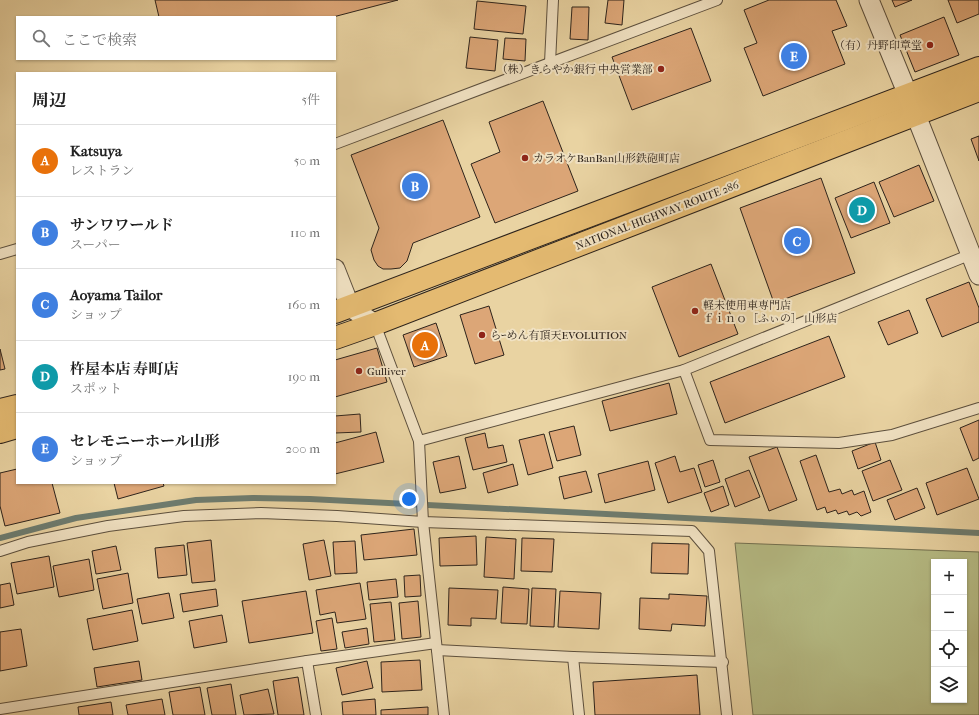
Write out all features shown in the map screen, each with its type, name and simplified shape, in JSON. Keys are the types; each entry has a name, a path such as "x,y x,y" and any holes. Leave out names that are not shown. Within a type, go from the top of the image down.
{"highway":[{"name":"NATIONAL HIGHWAY ROUTE 286","path":"336,338 374,324 912,105 979,68"},
{"name":"NATIONAL HIGHWAY ROUTE 286","path":"342,309 912,105 979,90"},
{"path":"0,410 16,406"},
{"path":"0,432 16,427"}],"street":[{"path":"869,0 975,253 979,275"},
{"path":"336,275 342,309 374,324"}],"lane":[{"path":"550,63 554,0"},
{"path":"336,144 550,63 700,3 718,0"},
{"path":"0,254 16,249"},
{"path":"419,441 684,370 975,253"},
{"path":"374,324 419,441 422,473 423,522 444,715"},
{"path":"684,370 710,440 839,443 892,435 979,408"},
{"path":"0,551 28,542 108,526 184,516 261,513 337,516 423,522 692,531 710,551 723,662 727,715"},
{"path":"0,709 307,661 437,646 573,657 723,662"},
{"path":"573,657 578,715"},
{"path":"307,661 316,715"}],"green space":[{"path":"735,543 979,552 979,715 753,715"}],"building":[{"path":"155,0 398,0 336,16 159,16"},
{"path":"608,0 624,0 622,25 605,23"},
{"path":"769,0 836,0 847,26 832,31 845,64 763,96 744,48 757,43 744,10"},
{"path":"892,0 912,0 895,7"},
{"path":"948,0 979,0 979,14 957,23"},
{"path":"477,1 526,6 523,34 474,29"},
{"path":"572,7 589,7 588,40 570,39"},
{"name":"（有）丹野印章堂","path":"944,17 959,55 915,72 900,35"},
{"name":"（株）きらやか銀行 中央営業部","path":"691,28 711,81 632,110 612,57"},
{"path":"470,37 498,40 495,71 466,68"},
{"path":"505,38 526,39 525,61 503,59"},
{"name":"カラオケBanBan山形鉄砲町店","path":"543,101 578,191 495,223 471,164 500,152 489,122"},
{"path":"443,120 480,217 413,243 407,261 400,268 383,269 378,266 374,260 371,250 379,228 351,155"},
{"path":"979,136 979,161 971,139"},
{"path":"919,165 934,201 894,217 879,182"},
{"path":"821,178 855,273 774,303 740,208"},
{"path":"874,182 890,223 851,238 835,198"},
{"name":"軽未使用車専門店 ｆｉｎｏ［ふぃの］ 山形店","path":"711,264 738,334 679,357 652,287"},
{"path":"969,282 979,308 979,322 942,337 926,299"},
{"name":"らｰめん有頂天EVOLUTION","path":"489,306 504,355 475,364 460,315"},
{"path":"909,310 918,333 888,345 878,322"},
{"path":"436,323 447,356 414,367 403,335"},
{"path":"829,336 845,377 725,423 710,382"},
{"name":"Gulliver","path":"377,348 387,382 336,397 336,360"},
{"path":"0,349 5,369 0,370"},
{"path":"669,383 677,414 610,431 602,401"},
{"path":"360,414 361,432 336,433 336,416"},
{"path":"979,420 979,458 973,461 960,428"},
{"path":"574,426 581,455 557,461 549,432"},
{"path":"376,432 384,462 336,474 336,443"},
{"path":"485,433 488,448 503,445 507,462 473,470 465,438"},
{"path":"544,434 553,468 528,475 519,440"},
{"path":"875,442 881,460 858,469 852,451"},
{"path":"777,447 797,500 769,511 749,457"},
{"path":"816,455 829,492 840,489 842,494 852,490 854,495 864,491 871,512 861,516 857,512 849,515 847,511 838,514 836,510 827,513 825,507 817,510 800,461"},
{"path":"459,456 466,488 440,493 433,462"},
{"path":"675,456 680,472 694,468 702,492 668,503 655,463"},
{"path":"713,460 720,482 705,487 698,465"},
{"path":"890,460 902,490 873,501 862,471"},
{"path":"648,461 655,490 605,503 598,474"},
{"path":"513,464 518,485 488,493 483,473"},
{"path":"967,468 979,499 937,515 926,483"},
{"path":"16,469 16,484 52,484 60,513 5,526 0,506 0,473"},
{"path":"749,470 760,497 735,507 725,479"},
{"path":"586,471 592,492 564,499 559,477"},
{"path":"114,484 163,484 164,486 118,499"},
{"path":"723,486 729,505 711,512 704,493"},
{"path":"917,488 925,508 895,520 887,500"},
{"path":"414,529 417,555 364,560 361,535"},
{"path":"476,536 477,565 440,566 439,538"},
{"path":"486,537 516,539 514,579 484,577"},
{"path":"522,538 554,539 552,572 521,571"},
{"path":"211,540 215,581 192,583 187,543"},
{"path":"324,540 331,576 309,580 303,544"},
{"path":"355,541 357,573 335,574 333,542"},
{"path":"652,543 689,544 688,574 651,573"},
{"path":"184,545 187,575 158,578 155,548"},
{"path":"116,546 121,570 96,574 92,551"},
{"path":"49,556 54,587 17,594 11,563"},
{"path":"89,559 94,590 59,597 53,566"},
{"path":"128,573 133,603 103,609 97,579"},
{"path":"420,575 421,596 405,597 404,576"},
{"path":"396,579 398,597 369,600 367,582"},
{"path":"10,583 14,605 0,608 0,585"},
{"path":"360,583 366,619 337,623 335,612 320,615 316,590"},
{"path":"503,587 529,589 527,624 501,623"},
{"path":"449,588 498,590 496,619 471,618 471,626 448,625"},
{"path":"532,588 556,589 554,627 530,626"},
{"path":"216,589 218,606 183,612 180,594"},
{"path":"306,591 313,633 249,643 242,601"},
{"path":"560,591 601,593 599,629 558,627"},
{"path":"169,593 174,618 142,624 137,599"},
{"path":"669,594 707,596 705,626 672,624 671,631 639,629 640,598 669,599"},
{"path":"418,601 421,637 402,639 399,603"},
{"path":"391,602 395,640 374,642 370,604"},
{"path":"132,610 138,641 93,650 87,619"},
{"path":"222,615 227,642 194,648 189,621"},
{"path":"332,618 337,649 321,651 316,621"},
{"path":"367,628 369,644 345,648 342,632"},
{"path":"21,629 27,666 0,671 0,632"},
{"path":"420,660 422,690 382,692 381,662"},
{"path":"139,661 142,680 97,687 94,668"},
{"path":"367,661 373,688 342,695 336,668"},
{"path":"697,675 700,715 595,715 593,682"},
{"path":"298,677 304,715 278,715 273,681"},
{"path":"231,684 236,715 212,715 207,688"},
{"path":"200,687 205,715 173,715 169,692"},
{"path":"268,689 274,714 244,715 240,695"},
{"path":"162,699 165,715 128,715 126,705"},
{"path":"375,699 376,715 343,715 342,702"},
{"path":"111,702 113,715 79,715 78,707"},
{"path":"428,707 428,715 381,715 381,710"}],"waterway":[{"path":"0,538 76,518 196,500 253,498 310,499 979,533"}],"place":[{"name":"（有）丹野印章堂","path":"930,45"},
{"name":"セレモニーホール山形","path":"794,56"},
{"name":"（株）きらやか銀行 中央営業部","path":"661,69"},
{"name":"カラオケBanBan山形鉄砲町店","path":"525,158"},
{"name":"サンワワールド","path":"415,186"},
{"name":"杵屋本店 寿町店","path":"862,210"},
{"name":"Aoyama Tailor","path":"797,241"},
{"name":"軽未使用車専門店 ｆｉｎｏ［ふぃの］ 山形店","path":"695,311"},
{"name":"らｰめん有頂天EVOLUTION","path":"482,335"},
{"name":"Katsuya","path":"425,345"},
{"name":"Gulliver","path":"359,371"}]}
